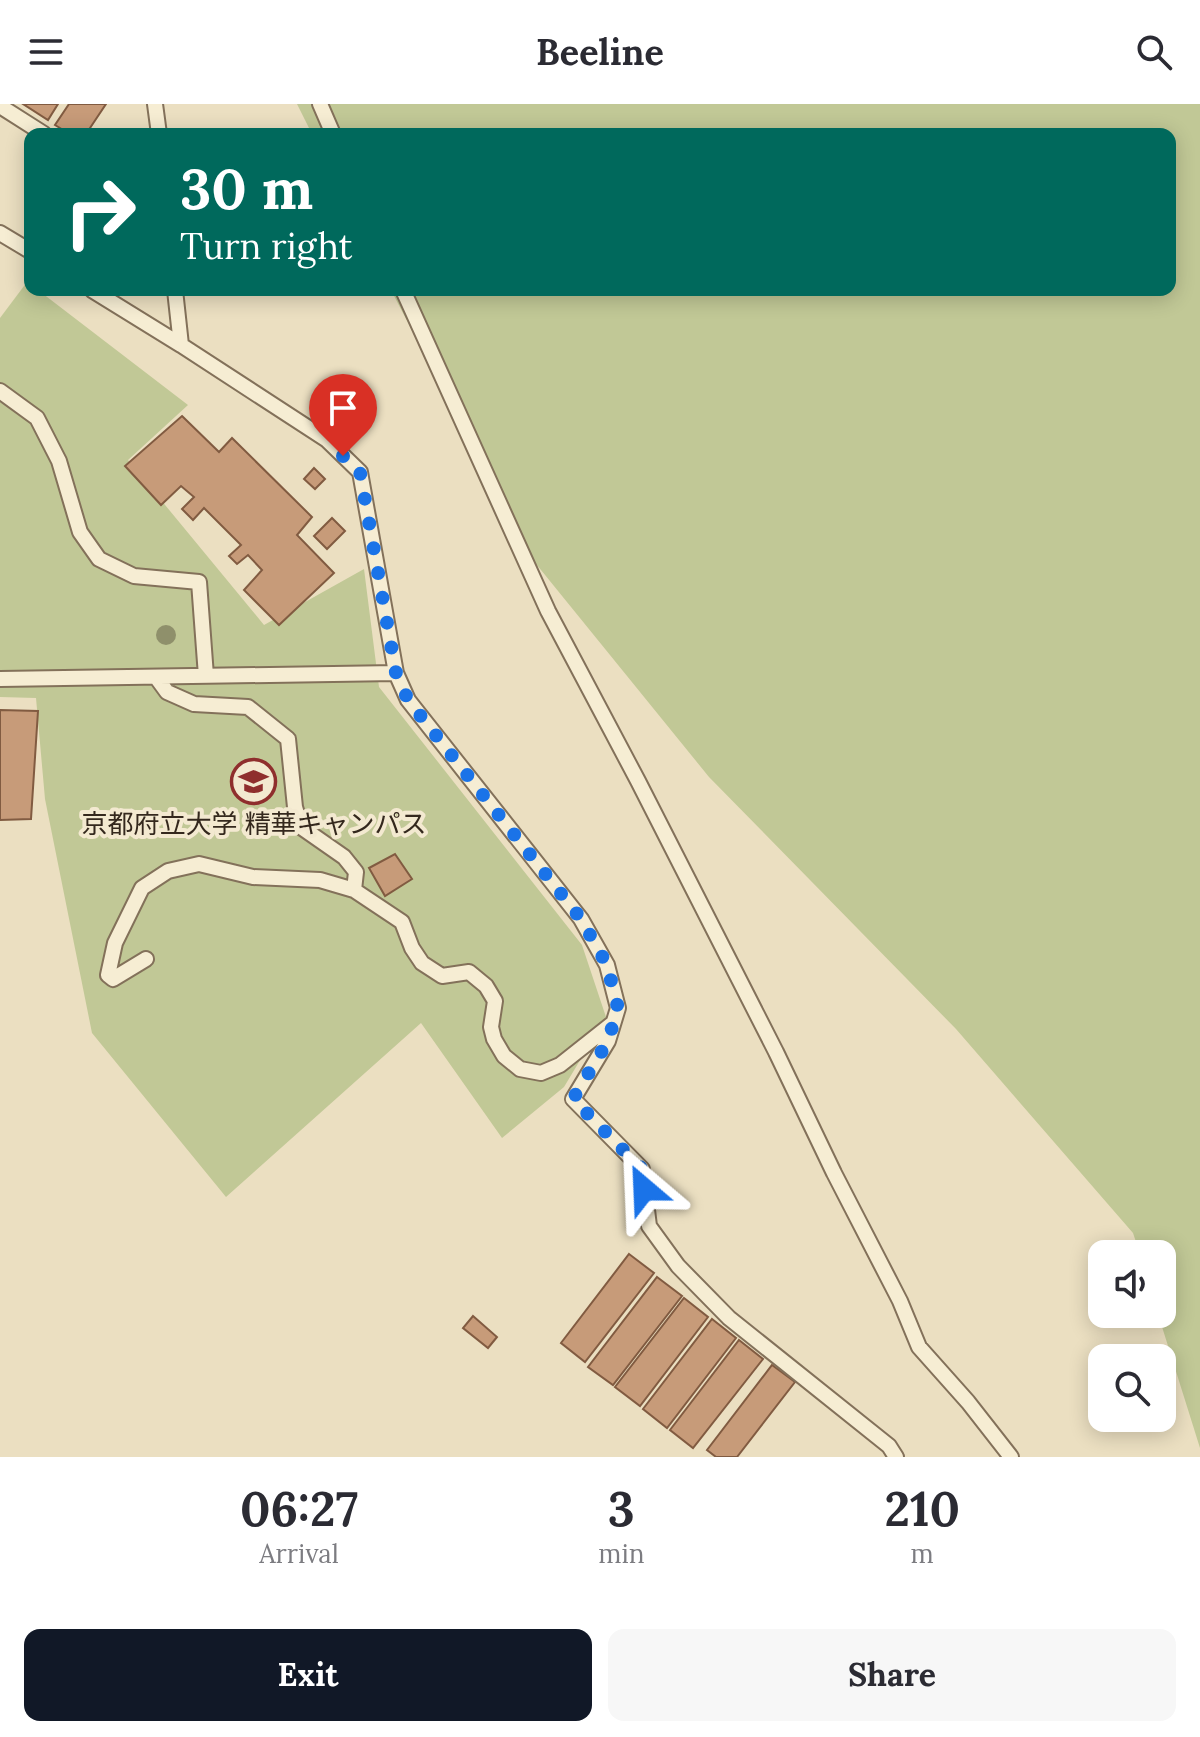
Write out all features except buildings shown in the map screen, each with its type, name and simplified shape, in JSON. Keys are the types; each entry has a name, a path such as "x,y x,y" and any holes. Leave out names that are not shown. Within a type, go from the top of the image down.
{"lane":[{"path":"155,104 158,128"},
{"path":"320,104 330,128"},
{"path":"0,106 35,128"},
{"path":"0,233 24,247"},
{"path":"102,296 327,440 360,472 396,673 408,700 581,919 607,965 618,1008 608,1041 573,1099 642,1169 649,1226 678,1266 729,1318 889,1446 896,1457"},
{"path":"176,296 181,345"},
{"path":"406,296 548,611 776,1052 900,1301 919,1347 1011,1457"},
{"path":"0,391 37,418 59,461 80,532 99,559 134,576 199,582 206,676"},
{"path":"0,679 396,673"},
{"path":"156,677 167,692 194,704 248,707 288,739 295,807 301,827 344,857 356,872 354,890"},
{"path":"146,959 113,979 108,975 115,943 142,888 168,871 199,864 253,877 320,880 354,890 402,922 412,948 422,963 442,976 469,972 486,986 495,1001 491,1027 494,1039 504,1056 520,1069 541,1073 560,1065 613,1023"}],"green space":[{"path":"297,104 1200,104 1200,1448 1176,1371 1176,1344 1167,1344 1162,1328 1176,1328 1176,1240 1135,1240 1133,1233 956,1029 709,777 528,554 394,296 1176,296 1176,128 309,128"},
{"path":"24,286 24,296 46,296 188,405 128,460 264,625 364,569 379,687 582,945 606,1017 564,1087 502,1138 421,1023 226,1197 92,1033 45,799 36,698 0,697 0,318"}],"place":[{"name":"京都府立大学 精華キャンパス","path":"254,781"}],"route":[{"path":"343,456 360,472 396,673 408,700 581,919 607,965 618,1008 608,1041 573,1099 642,1169 644,1189"}]}
